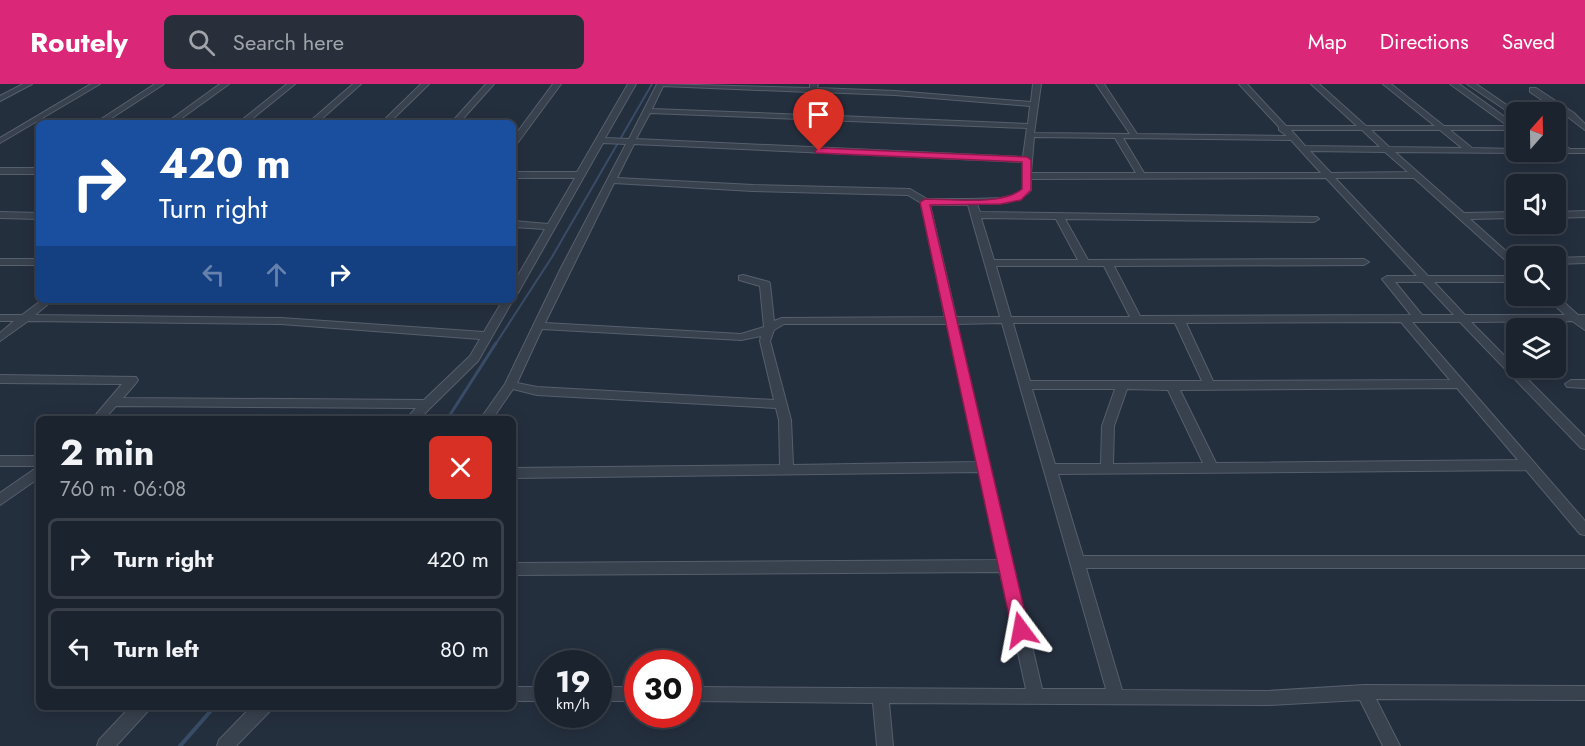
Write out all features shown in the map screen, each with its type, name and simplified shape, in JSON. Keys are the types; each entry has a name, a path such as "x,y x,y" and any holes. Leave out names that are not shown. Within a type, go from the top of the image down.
{"street":[{"path":"0,99 28,84"},
{"path":"0,141 96,84"},
{"path":"104,120 160,84"},
{"path":"174,120 225,84"},
{"path":"246,120 291,84"},
{"path":"315,120 357,84"},
{"path":"388,120 424,84"},
{"path":"458,120 490,84"},
{"path":"516,139 556,84"},
{"path":"516,287 632,84"},
{"path":"489,416 510,385 566,268 661,84 814,87 1034,104"},
{"path":"974,209 1018,197 1026,190 1027,160 1037,84"},
{"path":"1100,84 1135,136"},
{"path":"1243,84 1425,279 1585,445"},
{"path":"1314,84 1506,254"},
{"path":"1387,84 1470,150"},
{"path":"1454,84 1506,121"},
{"path":"1472,84 1506,108"},
{"path":"1524,84 1532,87 1571,115 1585,128"},
{"path":"810,117 814,87"},
{"path":"648,111 810,117 1118,136 1292,138"},
{"path":"1282,128 1506,128"},
{"path":"1118,136 1141,176"},
{"path":"600,140 1027,160"},
{"path":"1302,148 1506,150"},
{"path":"1568,151 1585,150"},
{"path":"23,171 36,163"},
{"path":"0,171 36,171"},
{"path":"516,175 580,175"},
{"path":"1027,176 1416,175"},
{"path":"612,180 753,188 910,192 925,202 974,209 1059,216 1314,219"},
{"path":"925,202 1035,695"},
{"path":"974,209 1116,695"},
{"path":"1566,215 1585,214"},
{"path":"0,215 36,216"},
{"path":"1461,216 1506,215"},
{"path":"1059,216 1084,262"},
{"path":"516,224 552,226"},
{"path":"1566,261 1585,260"},
{"path":"0,262 36,262"},
{"path":"989,262 1364,262"},
{"path":"1107,262 1137,320"},
{"path":"516,273 524,274"},
{"path":"743,278 765,284 770,328 765,341 782,404 787,470"},
{"path":"1419,319 1387,279 1506,279"},
{"path":"0,338 44,303"},
{"path":"415,416 474,358 506,303"},
{"path":"1564,306 1580,318 1585,327"},
{"path":"0,318 281,321 487,336"},
{"path":"539,326 741,336 762,333 782,321 1580,318"},
{"path":"1179,320 1209,385"},
{"path":"1405,320 1585,530"},
{"path":"0,379 132,380 101,416"},
{"path":"1025,385 1172,387 1459,384"},
{"path":"1571,384 1585,384"},
{"path":"510,385 537,391 782,404"},
{"path":"1107,467 1108,426 1122,386"},
{"path":"1172,387 1212,468"},
{"path":"113,402 426,404"},
{"path":"0,461 36,461"},
{"path":"1050,469 1529,465"},
{"path":"516,473 984,467"},
{"path":"0,500 36,473"},
{"path":"1077,562 1585,562"},
{"path":"516,569 1006,566"},
{"path":"1364,692 1392,746"},
{"path":"702,694 1116,695 1268,698 1364,692 1585,693"},
{"path":"516,694 534,694"},
{"path":"880,694 885,746"},
{"path":"105,746 138,710"},
{"path":"225,746 260,710"}],"waterway":[{"path":"495,345 552,257 652,84"},
{"path":"449,416 496,343"},
{"path":"180,746 212,710"}],"route":[{"path":"819,151 1027,160 1026,190 1018,197 1001,201 925,202 1021,630"}]}
